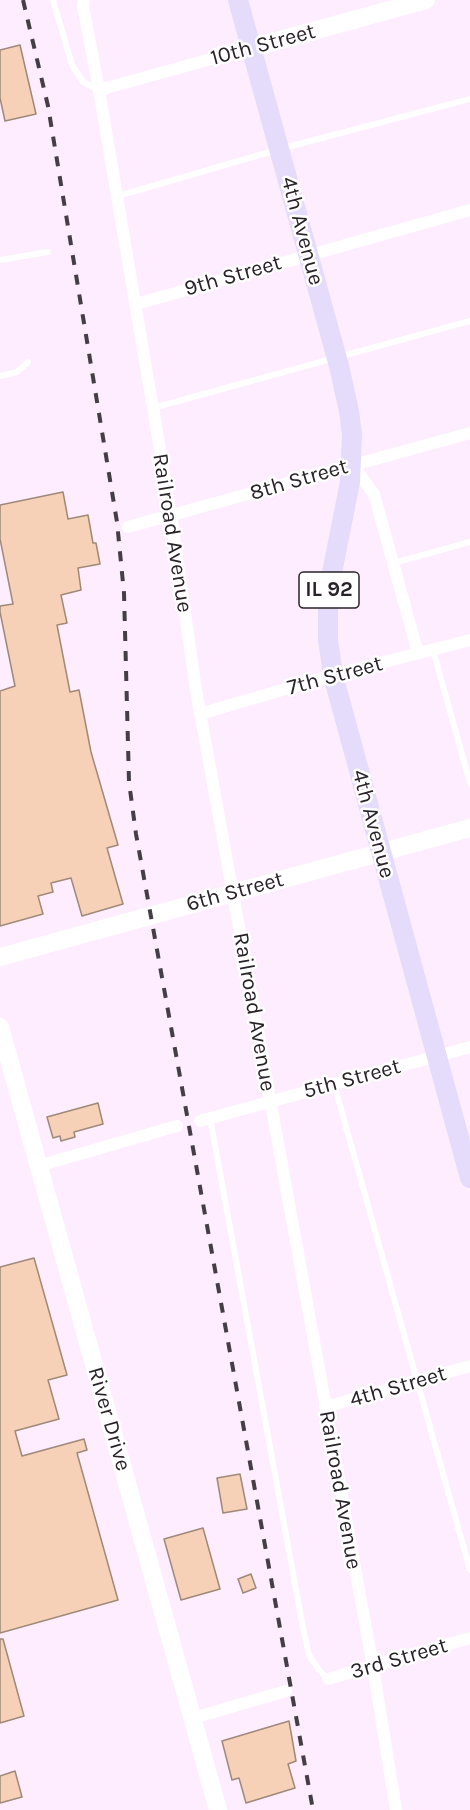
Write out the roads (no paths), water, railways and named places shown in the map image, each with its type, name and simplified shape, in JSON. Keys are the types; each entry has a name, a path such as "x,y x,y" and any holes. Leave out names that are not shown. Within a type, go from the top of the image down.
{"main road":[{"name":"4th Avenue","path":"238,0 337,358 349,411 352,465 347,502 328,593 328,640 333,675 470,1178"},
{"name":"10th Street","path":"251,48 426,0"},
{"name":"6th Street","path":"0,957 470,828"},
{"name":"River Drive","path":"1,1031 218,1810"}],"street":[{"name":"Railroad Avenue","path":"84,0 83,6 171,515 200,714 373,1667 396,1810"},
{"name":"10th Street","path":"99,90 251,48"},
{"name":"9th Street","path":"136,304 470,210"},
{"name":"8th Street","path":"128,527 470,433"},
{"path":"352,465 374,494 418,653"},
{"name":"7th Street","path":"200,714 333,675 470,640"},
{"name":"5th Street","path":"205,1119 470,1047"},
{"path":"38,1166 177,1126"},
{"name":"4th Street","path":"325,1407 470,1366"},
{"name":"3rd Street","path":"328,1679 470,1638"},
{"path":"193,1718 286,1691"}],"lane":[{"path":"53,0 72,65 83,82 99,90"},
{"path":"117,196 280,149 470,99"},
{"path":"0,260 48,252"},
{"path":"153,408 470,321"},
{"path":"0,376 17,372 28,362"},
{"path":"394,563 470,542"},
{"path":"433,650 470,783"},
{"path":"334,1084 470,1570"},
{"path":"205,1119 303,1628 309,1655 328,1679"}],"railway":[{"path":"23,0 48,106 117,522 124,593 129,782 136,834 313,1810"}]}
